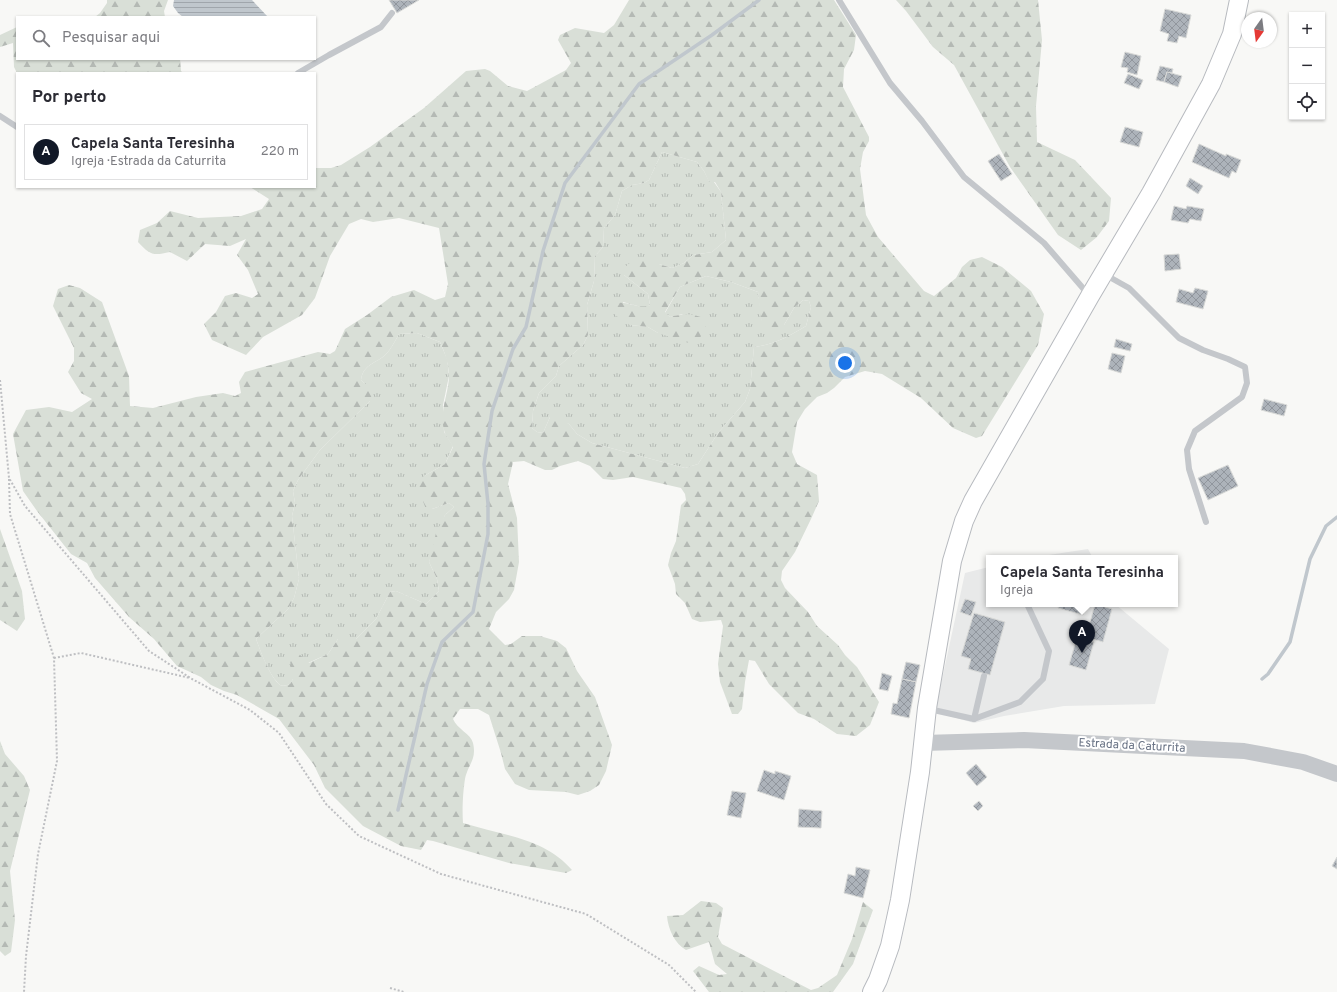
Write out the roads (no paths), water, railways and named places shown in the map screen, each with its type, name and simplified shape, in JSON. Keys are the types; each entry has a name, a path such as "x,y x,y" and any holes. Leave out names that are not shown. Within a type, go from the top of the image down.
{"main road":[{"path":"872,992 878,980 890,946 900,900 924,743 927,708 952,561 964,521 973,500 1211,84 1232,34 1239,0"}],"street":[{"name":"Estrada da Caturrita","path":"924,743 1024,740 1244,751 1304,762 1337,774"}],"lane":[{"path":"839,0 890,83 922,121 964,177 1044,243 1090,296"},
{"path":"300,72 381,28 392,14"},
{"path":"0,116 16,126"},
{"path":"1103,273 1129,288 1179,338 1203,350 1245,367 1247,383 1242,398 1196,431 1187,450 1189,469 1206,522"},
{"path":"927,708 974,719 1020,702 1043,679 1049,652 1028,607"},
{"path":"974,719 984,676"}],"waterway":[{"path":"398,810 427,684 442,642 473,612 488,534 488,504 484,464 492,411 513,349 526,327 543,251 565,183 639,84 712,35 759,0"},
{"path":"1262,679 1268,674 1290,642 1310,559 1326,526 1337,517"}],"place":[{"name":"Capela Santa Teresinha","path":"1082,653"}]}
